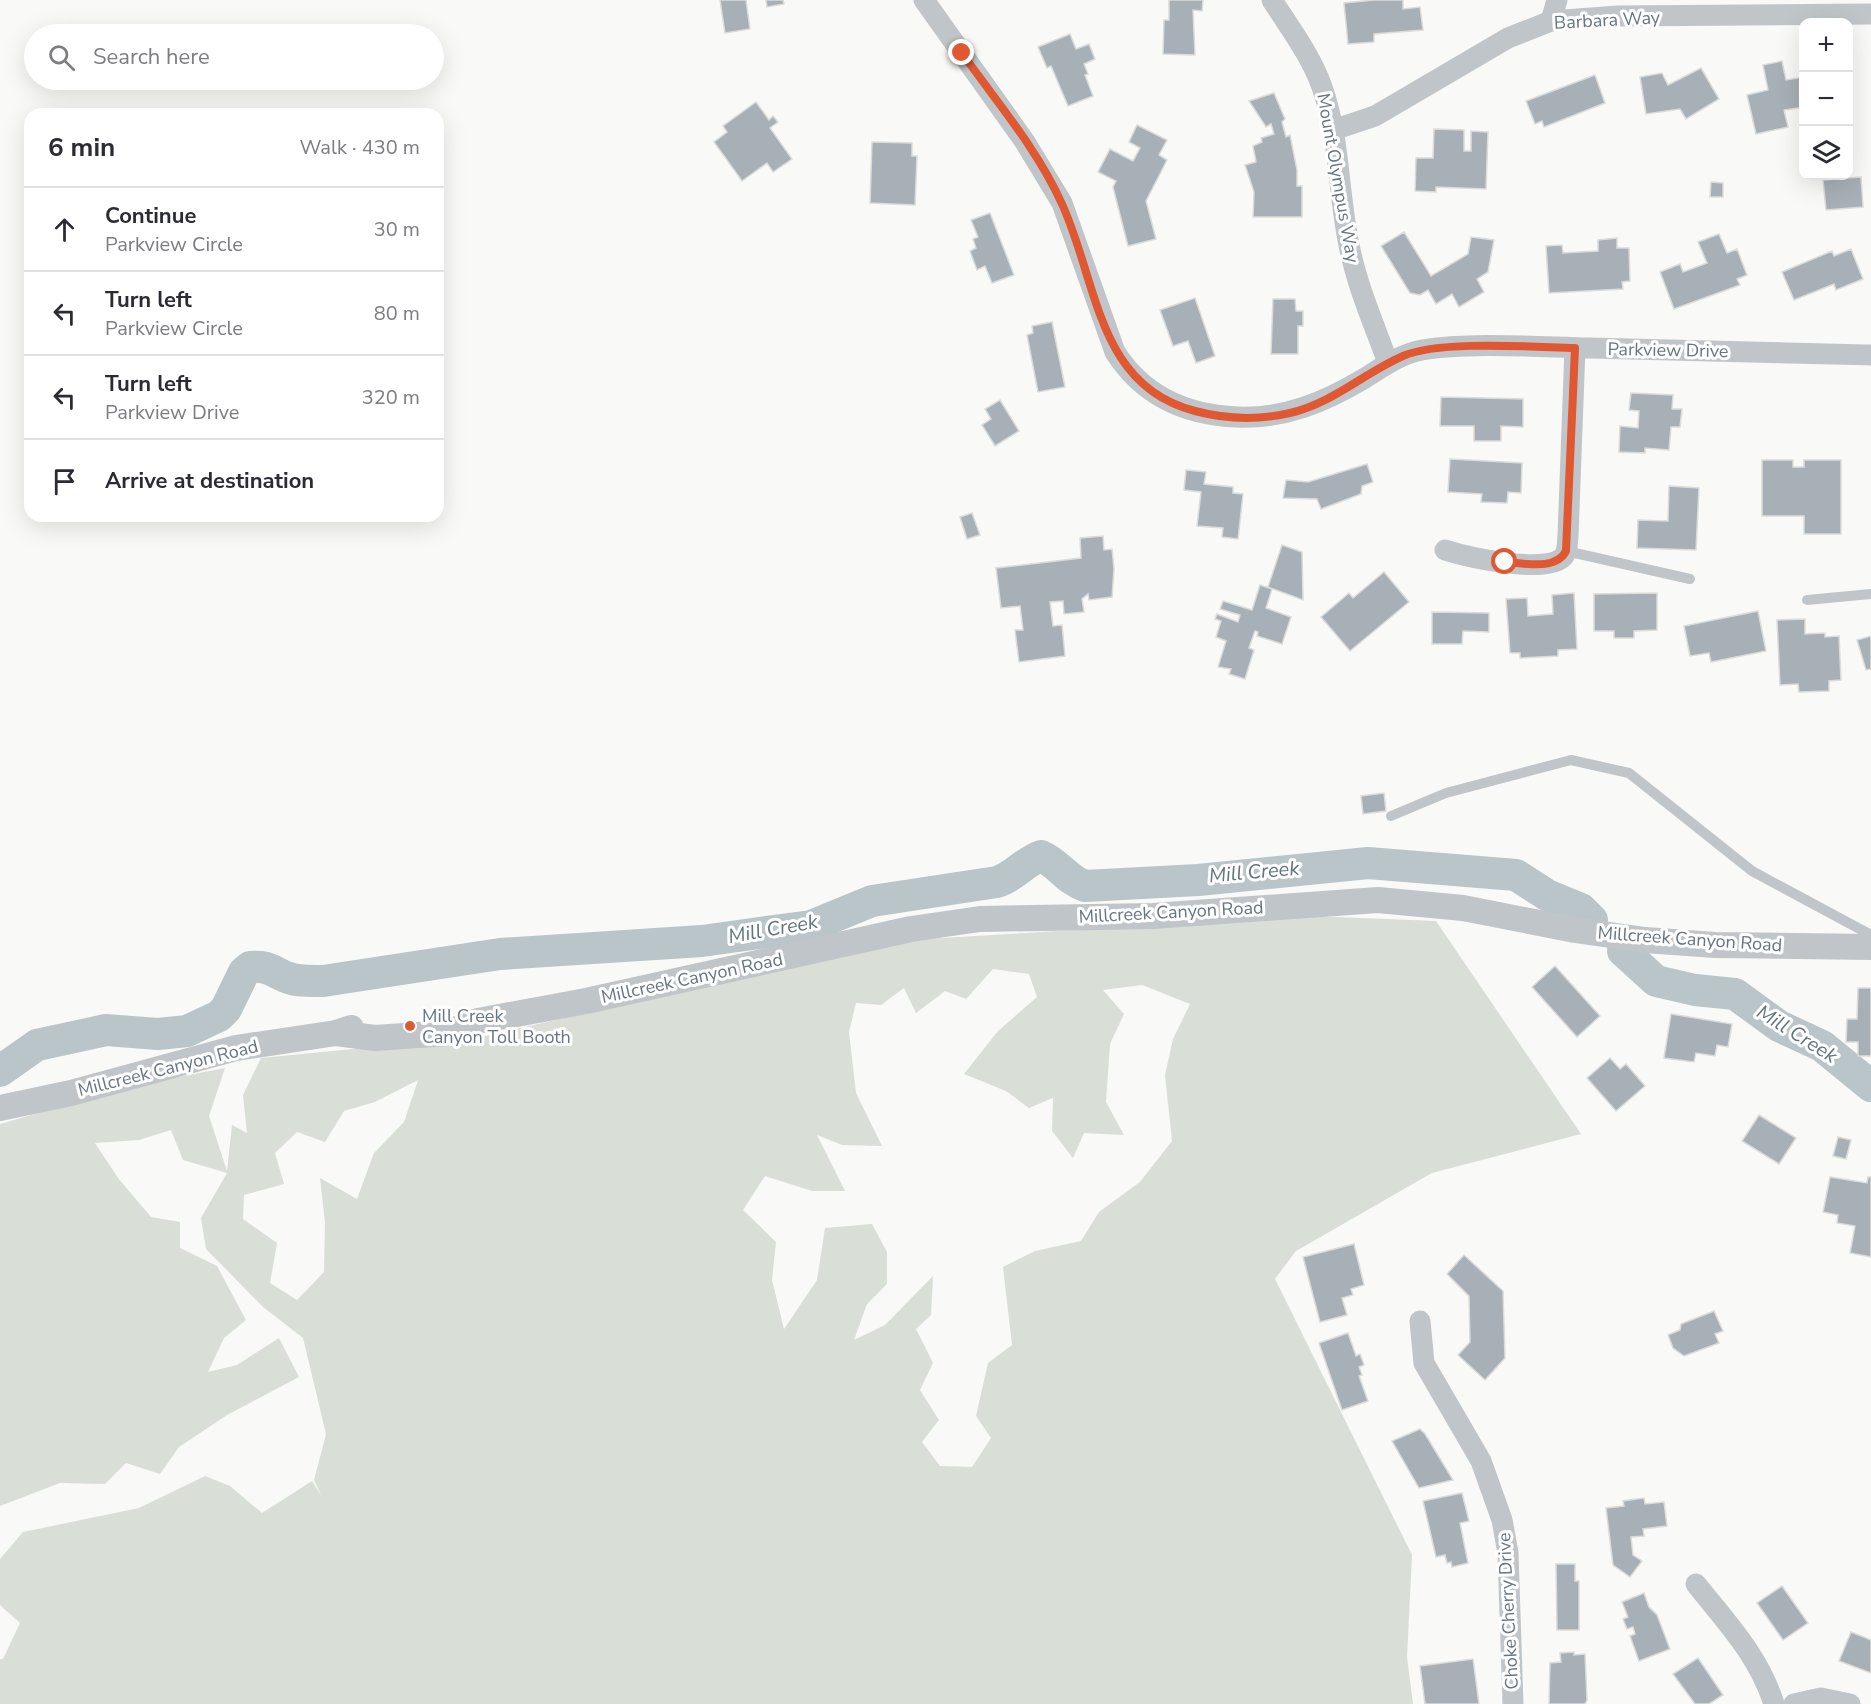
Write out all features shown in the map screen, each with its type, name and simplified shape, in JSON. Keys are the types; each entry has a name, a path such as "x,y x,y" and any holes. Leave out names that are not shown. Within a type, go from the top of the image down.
{"street":[{"name":"Parkview Drive","path":"924,0 1047,176 1062,203 1085,261 1115,352 1136,380 1160,398 1185,408 1209,414 1265,417 1315,405 1388,363 1420,350 1575,348 1871,355"},
{"name":"Mount Olympus Way","path":"1272,0 1316,71 1333,129 1344,215 1357,277 1388,363"},
{"path":"1551,21 1557,0"},
{"name":"Barbara Way","path":"1333,129 1375,116 1508,38 1551,21 1618,16 1871,14"},
{"path":"1445,550 1480,561 1539,564 1558,561 1566,551 1575,348"},
{"name":"Millcreek Canyon Road","path":"0,1108 71,1093 236,1048 336,1033 374,1021 446,1015 478,1021 618,995 911,928 980,919 1153,916 1378,900 1454,907 1575,930 1645,940 1714,945 1871,947"},
{"name":"Choke Cherry Drive","path":"1420,1321 1424,1363 1481,1461 1502,1520 1509,1568 1513,1704"},
{"path":"1696,1584 1750,1652 1768,1684 1774,1704"},
{"path":"1794,1704 1821,1698 1850,1704"}],"lane":[{"path":"1566,551 1690,579"},
{"path":"1807,600 1871,594"},
{"path":"1391,816 1446,793 1571,760 1629,773 1752,871 1871,935"}],"shaded area":[{"path":"1311,916 1436,921 1581,1134 1432,1173 1296,1251 1275,1279 1412,1555 1407,1657 1413,1704 0,1704 0,1659 3,1659 20,1623 0,1605 0,1559 23,1532 139,1508 205,1476 230,1486 262,1513 312,1481 321,1495 314,1480 326,1434 303,1338 263,1307 206,1249 201,1218 227,1173 183,1160 171,1130 139,1140 95,1143 118,1178 151,1217 180,1222 180,1248 217,1266 246,1320 224,1338 208,1372 237,1365 279,1338 299,1377 227,1415 179,1447 160,1474 126,1463 105,1484 60,1483 0,1506 0,1124 132,1086 225,1068 209,1116 227,1171 232,1125 247,1133 243,1095 261,1058 485,1036 908,940","holes":["993,969 1029,974 1037,997 998,1031 964,1074 1006,1091 1029,1108 1053,1098 1052,1131 1073,1158 1084,1133 1124,1135 1106,1102 1110,1044 1124,1014 1103,990 1142,985 1190,1004 1173,1039 1165,1075 1172,1141 1140,1182 1099,1212 1081,1241 1035,1251 1003,1267 1012,1345 988,1363 976,1416 991,1438 972,1467 940,1466 922,1442 939,1420 920,1390 933,1363 916,1329 931,1315 933,1276 885,1325 854,1340 867,1304 887,1284 887,1252 872,1224 825,1228 817,1280 784,1329 772,1280 776,1242 743,1210 765,1176 812,1191 845,1191 817,1135 842,1145 882,1146 856,1093 849,1032 856,1003 881,1005 904,988 916,1013 945,991 966,999","418,1080 404,1122 374,1153 357,1199 320,1178 325,1223 324,1272 297,1300 270,1283 277,1243 243,1219 244,1195 284,1184 275,1153 297,1132 325,1142 344,1111 375,1102"]}],"building":[{"path":"720,0 746,0 750,29 725,33"},
{"path":"766,0 783,0 784,4 767,7"},
{"path":"1169,0 1203,0 1202,11 1193,10 1195,55 1163,54 1164,20 1169,20"},
{"path":"1403,0 1403,9 1420,7 1423,30 1374,34 1374,42 1348,44 1344,3"},
{"path":"1070,34 1076,49 1089,44 1095,59 1084,64 1088,74 1085,75 1093,96 1068,106 1051,66 1047,68 1038,47"},
{"path":"1782,61 1786,80 1799,78 1799,108 1784,110 1788,127 1756,134 1747,95 1768,90 1763,65"},
{"path":"1701,68 1719,99 1686,119 1680,109 1646,114 1640,77 1662,73 1668,85"},
{"path":"1595,75 1605,103 1544,127 1542,121 1535,124 1526,101"},
{"path":"1274,93 1285,119 1282,122 1286,137 1290,135 1297,170 1297,186 1302,186 1302,217 1253,217 1254,192 1245,165 1256,162 1253,146 1262,142 1261,138 1274,134 1271,124 1266,127 1249,101"},
{"path":"756,102 769,120 773,116 778,122 770,128 792,159 773,172 767,163 742,181 714,142 727,132 723,126"},
{"path":"1137,125 1167,140 1159,155 1167,160 1146,201 1156,239 1128,246 1113,187 1116,181 1098,172 1110,149 1133,161 1140,148 1129,142"},
{"path":"1434,129 1464,130 1464,151 1471,151 1471,131 1488,132 1486,189 1436,187 1436,192 1415,191 1416,158 1433,158"},
{"path":"872,142 912,143 912,156 917,156 915,205 870,203"},
{"path":"1861,177 1863,207 1826,210 1823,180 1853,180 1853,178"},
{"path":"1711,182 1723,183 1723,197 1710,197"},
{"path":"990,213 1014,275 992,283 985,266 977,270 970,251 976,248 973,239 978,237 971,220"},
{"path":"1404,232 1431,276 1468,254 1471,237 1494,240 1488,272 1477,279 1484,292 1459,307 1452,294 1436,304 1428,290 1420,295 1410,293 1381,246"},
{"path":"1719,234 1727,253 1737,249 1747,275 1737,279 1740,285 1674,309 1660,272 1680,264 1683,272 1707,263 1698,242"},
{"path":"1617,238 1617,248 1629,248 1630,281 1622,282 1623,289 1549,293 1546,246 1562,245 1563,253 1598,251 1598,240"},
{"path":"1851,249 1863,279 1836,290 1834,284 1794,300 1782,272 1832,251 1834,256"},
{"path":"1195,298 1215,356 1196,363 1188,341 1173,346 1160,310"},
{"path":"1273,299 1295,299 1296,311 1303,311 1303,326 1298,326 1298,354 1271,354"},
{"path":"1052,322 1065,387 1038,392 1027,335 1033,333 1032,326"},
{"path":"1631,393 1673,395 1672,409 1682,409 1680,427 1671,427 1669,450 1645,448 1645,453 1619,452 1620,426 1638,428 1639,411 1629,410"},
{"path":"1441,397 1523,399 1523,427 1501,426 1501,441 1474,441 1474,426 1440,426"},
{"path":"1000,400 1019,431 995,446 982,425 991,419 985,409"},
{"path":"1450,459 1522,463 1521,493 1508,492 1507,503 1481,502 1482,494 1448,492"},
{"path":"1762,460 1793,460 1793,467 1804,467 1804,460 1841,460 1841,534 1804,534 1804,516 1762,516"},
{"path":"1367,464 1373,482 1362,486 1361,494 1321,509 1317,499 1283,498 1286,480 1308,482"},
{"path":"1186,470 1206,472 1204,484 1233,487 1233,493 1243,494 1238,539 1222,537 1223,528 1197,526 1201,492 1184,490"},
{"path":"1669,486 1699,488 1696,550 1637,548 1638,520 1668,521"},
{"path":"972,513 980,535 967,539 960,517"},
{"path":"1103,536 1104,550 1112,549 1114,569 1112,597 1089,600 1088,594 1082,599 1084,612 1064,614 1063,601 1050,602 1053,626 1062,625 1065,656 1019,662 1015,630 1023,630 1020,606 1001,608 996,568 1081,558 1080,538"},
{"path":"1282,545 1302,552 1303,600 1268,587"},
{"path":"1384,572 1409,602 1350,651 1321,617 1349,593 1353,598"},
{"path":"1260,585 1272,589 1266,608 1291,617 1282,644 1257,636 1258,632 1255,631 1249,648 1254,650 1245,679 1229,674 1231,669 1218,667 1226,641 1216,637 1221,621 1215,619 1217,614 1238,622 1240,615 1220,609 1223,601 1252,610"},
{"path":"1574,593 1577,649 1558,650 1558,656 1520,658 1520,653 1510,653 1506,599 1527,598 1528,616 1553,614 1552,595"},
{"path":"1657,593 1657,630 1634,631 1634,638 1614,638 1614,631 1594,631 1594,594"},
{"path":"1758,611 1766,651 1711,662 1709,653 1690,656 1684,626"},
{"path":"1432,612 1489,613 1489,632 1463,631 1462,644 1432,644"},
{"path":"1805,619 1805,634 1825,633 1825,637 1839,636 1841,680 1829,681 1829,691 1799,692 1798,684 1780,685 1777,620"},
{"path":"1871,636 1871,669 1866,670 1857,640"},
{"path":"1384,793 1386,811 1363,814 1361,796"},
{"path":"1555,966 1600,1016 1577,1037 1532,987"},
{"path":"1858,988 1871,988 1871,1056 1858,1056 1858,1042 1846,1042 1847,1019 1857,1019"},
{"path":"1671,1014 1732,1024 1728,1047 1717,1045 1715,1056 1696,1053 1694,1062 1664,1058"},
{"path":"1610,1058 1620,1069 1626,1064 1645,1086 1616,1111 1587,1078"},
{"path":"1759,1115 1796,1138 1779,1164 1742,1141"},
{"path":"1838,1137 1851,1140 1846,1159 1833,1156"},
{"path":"1830,1177 1867,1183 1868,1177 1871,1177 1871,1257 1850,1253 1855,1226 1837,1223 1838,1215 1823,1212"},
{"path":"1354,1244 1364,1285 1351,1289 1353,1295 1342,1298 1347,1315 1320,1322 1303,1257"},
{"path":"1464,1255 1503,1291 1505,1358 1485,1380 1458,1355 1470,1342 1469,1296 1447,1274"},
{"path":"1714,1311 1723,1331 1715,1334 1719,1343 1684,1356 1673,1348 1668,1335 1680,1330 1681,1324"},
{"path":"1348,1333 1356,1356 1360,1354 1364,1365 1359,1367 1362,1375 1359,1376 1368,1401 1342,1410 1319,1343"},
{"path":"1420,1429 1453,1480 1419,1488 1392,1441"},
{"path":"1462,1493 1469,1521 1460,1523 1468,1563 1452,1567 1451,1562 1447,1563 1445,1555 1436,1557 1423,1501"},
{"path":"1644,1498 1645,1504 1664,1502 1667,1526 1643,1529 1644,1536 1631,1537 1633,1555 1642,1561 1630,1577 1613,1565 1606,1508 1624,1506 1623,1501"},
{"path":"1556,1564 1575,1564 1575,1581 1579,1581 1579,1630 1557,1630"},
{"path":"1782,1586 1808,1623 1783,1640 1757,1603"},
{"path":"1644,1593 1649,1607 1657,1615 1670,1649 1639,1661 1630,1636 1635,1634 1633,1627 1627,1629 1623,1619 1628,1617 1622,1602"},
{"path":"1851,1632 1871,1640 1871,1673 1839,1661"},
{"path":"1574,1652 1574,1655 1585,1654 1587,1700 1585,1704 1549,1704 1550,1663 1561,1662 1560,1653"},
{"path":"1698,1658 1723,1695 1709,1704 1695,1704 1673,1674"},
{"path":"1473,1659 1479,1704 1425,1704 1420,1666"}],"waterway":[{"name":"Mill Creek","path":"0,1071 37,1045 106,1030 158,1034 187,1031 219,1016 226,1009 244,972 250,967 273,970 295,980 323,981 500,954 702,941 811,926 872,901 997,882 1009,877 1041,856 1073,880 1085,886 1198,880 1368,863 1516,875 1547,895 1581,909 1592,920"},
{"name":"Mill Creek","path":"1623,951 1656,981 1695,990 1735,994 1779,1026 1822,1046 1871,1086"}],"place":[{"name":"Mill Creek Canyon Toll Booth","path":"410,1026"}],"route":[{"path":"962,53 1025,142 1062,203 1085,261 1115,352 1136,380 1160,398 1209,414 1265,417 1290,413 1315,405 1343,391 1388,363 1420,350 1575,348 1566,551 1562,558 1553,562 1539,564 1505,562"}]}
